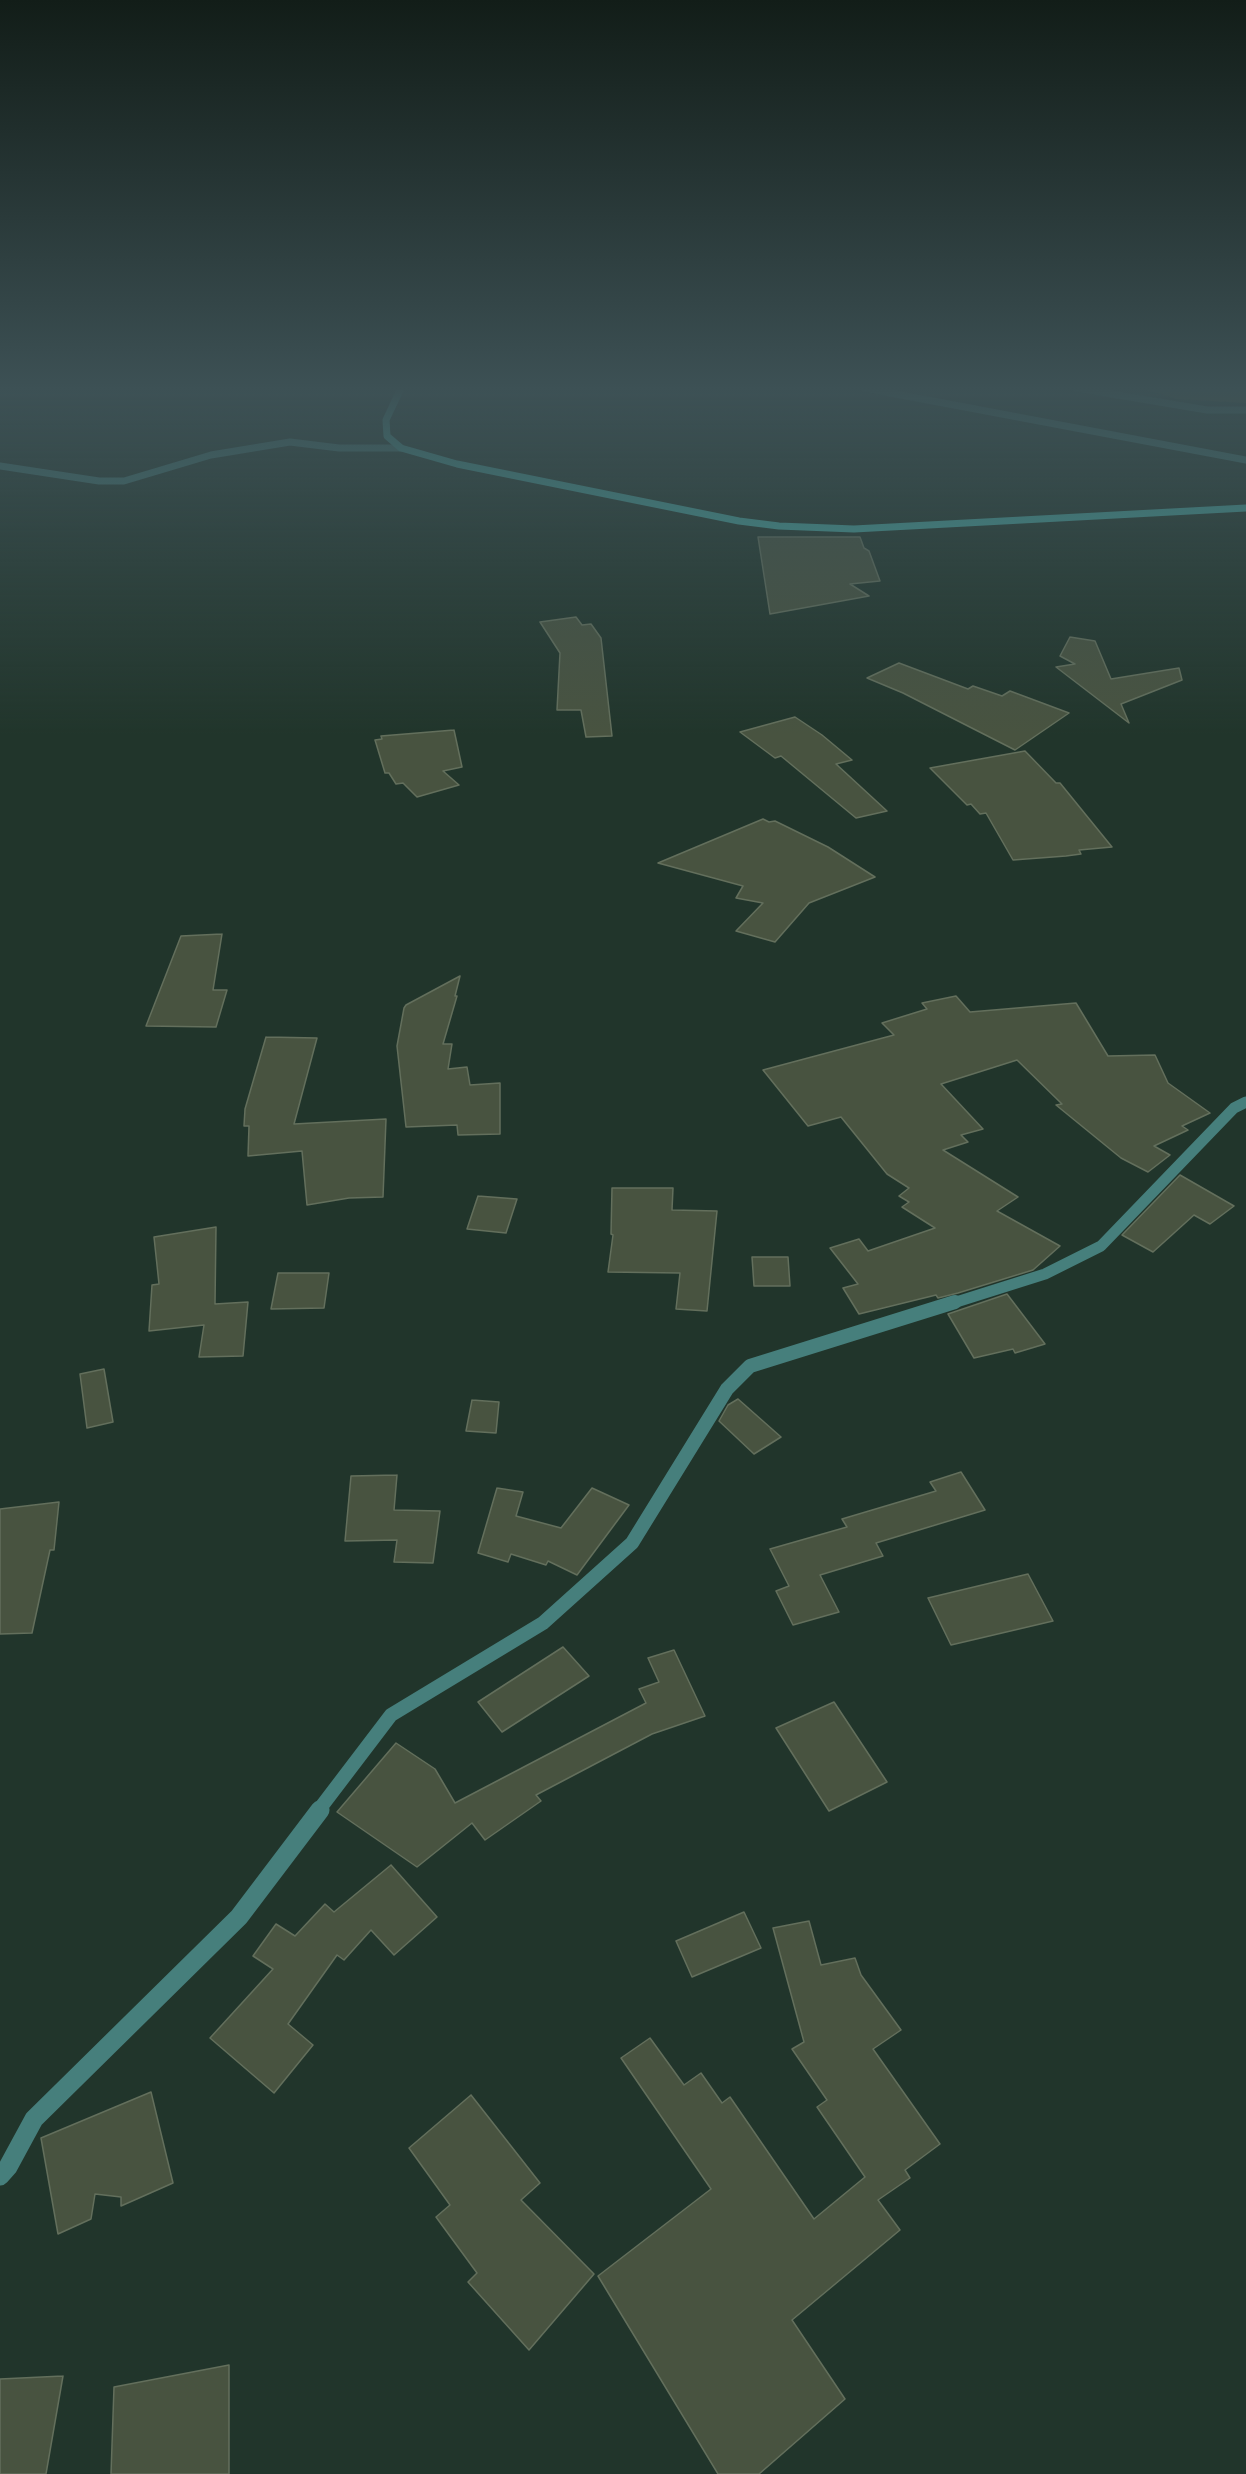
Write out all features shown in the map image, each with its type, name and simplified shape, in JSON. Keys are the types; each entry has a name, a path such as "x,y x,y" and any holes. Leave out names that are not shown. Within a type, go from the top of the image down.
{"main road":[{"path":"650,503 739,521 778,526 874,529 1246,508"}],"street":[{"path":"0,2176 8,2167 34,2119 239,1917 392,1715 543,1623 632,1543 727,1389 750,1366 1045,1274 1101,1246 1234,1108 1246,1102"}],"building":[{"path":"758,537 860,537 864,548 869,551 880,581 850,584 869,596 770,614"},
{"path":"576,617 582,625 591,624 601,638 612,736 586,737 581,710 557,710 560,653 540,622"},
{"path":"1070,637 1095,641 1111,679 1179,668 1182,680 1121,704 1129,723 1056,667 1075,664 1060,656"},
{"path":"899,663 968,689 973,686 1002,696 1010,691 1069,713 1015,750 903,693 867,678"},
{"path":"795,717 822,735 852,760 836,764 887,811 856,818 781,756 775,758 740,732"},
{"path":"454,730 462,767 443,771 459,785 417,797 403,783 396,784 389,773 385,773 375,740 382,739 381,736"},
{"path":"1025,751 1056,783 1060,783 1112,847 1079,850 1081,854 1066,856 1013,860 986,813 980,814 971,804 967,805 930,768"},
{"path":"763,819 769,822 775,821 828,847 875,877 809,903 775,942 736,931 763,903 736,898 743,886 658,863"},
{"path":"222,934 213,990 227,990 216,1027 146,1026 181,936"},
{"path":"460,976 455,996 457,996 443,1044 452,1044 448,1069 467,1067 470,1085 500,1083 500,1134 458,1135 457,1125 406,1127 397,1046 404,1008"},
{"path":"956,996 970,1012 1076,1003 1108,1056 1155,1055 1168,1083 1210,1113 1182,1126 1188,1130 1154,1146 1170,1155 1148,1172 1121,1158 1056,1105 1062,1104 1017,1060 941,1084 983,1129 961,1135 968,1142 943,1150 1018,1197 997,1211 1060,1246 1033,1270 958,1293 938,1298 936,1295 859,1314 843,1288 858,1284 830,1248 859,1239 868,1251 935,1228 902,1207 909,1202 899,1196 909,1188 887,1174 841,1117 808,1126 763,1070 894,1035 882,1023 927,1009 922,1003"},
{"path":"266,1037 317,1038 294,1124 386,1119 383,1197 349,1198 307,1205 302,1151 248,1156 249,1126 244,1126 245,1109"},
{"path":"1180,1175 1234,1206 1210,1224 1194,1215 1153,1252 1122,1235"},
{"path":"612,1188 673,1188 672,1210 717,1211 707,1311 676,1309 680,1273 608,1272 613,1235 611,1234"},
{"path":"478,1196 517,1199 506,1233 467,1229"},
{"path":"216,1227 215,1304 248,1302 243,1356 199,1357 204,1325 149,1331 152,1285 159,1284 154,1237"},
{"path":"752,1257 788,1257 790,1286 754,1286"},
{"path":"278,1273 329,1273 324,1308 271,1309"},
{"path":"1007,1294 1045,1344 1015,1353 1013,1349 974,1358 948,1314"},
{"path":"104,1369 113,1422 87,1428 80,1374"},
{"path":"738,1399 781,1437 754,1454 719,1421 728,1405"},
{"path":"472,1400 499,1402 496,1433 466,1431"},
{"path":"961,1472 985,1510 876,1543 883,1556 820,1575 839,1612 793,1625 776,1591 789,1586 770,1549 847,1527 842,1519 936,1491 930,1482"},
{"path":"397,1475 394,1510 440,1511 433,1563 394,1562 397,1540 345,1541 351,1476"},
{"path":"497,1488 523,1492 516,1516 561,1528 592,1488 629,1505 577,1575 548,1561 546,1565 511,1554 508,1562 478,1553"},
{"path":"59,1502 54,1550 50,1550 32,1633 0,1634 0,1509"},
{"path":"1028,1574 1053,1621 951,1645 928,1598"},
{"path":"563,1647 589,1676 502,1732 478,1702"},
{"path":"674,1650 705,1716 652,1734 536,1795 541,1801 485,1840 472,1823 417,1867 337,1812 396,1743 435,1769 455,1803 646,1703 639,1689 659,1682 648,1658"},
{"path":"834,1702 887,1782 829,1811 776,1728"},
{"path":"391,1865 437,1917 394,1955 371,1930 344,1960 337,1955 288,2024 313,2045 274,2093 210,2038 273,1969 253,1956 276,1924 295,1936 325,1904 334,1912"},
{"path":"744,1912 761,1948 692,1977 676,1941"},
{"path":"809,1921 821,1965 855,1958 861,1975 901,2030 873,2049 940,2144 905,2170 910,2178 878,2200 900,2230 792,2320 845,2399 759,2474 718,2474 598,2276 711,2189 621,2058 650,2038 684,2085 701,2073 722,2103 730,2097 814,2219 865,2177 817,2107 827,2100 792,2049 804,2042 773,1928"},
{"path":"151,2092 173,2183 121,2206 121,2197 95,2194 91,2219 58,2234 41,2138"},
{"path":"471,2095 540,2183 521,2200 594,2274 529,2350 468,2282 477,2273 436,2217 450,2205 409,2148"},
{"path":"229,2365 229,2474 111,2474 114,2387"},
{"path":"63,2376 46,2474 0,2474 0,2379"}]}
